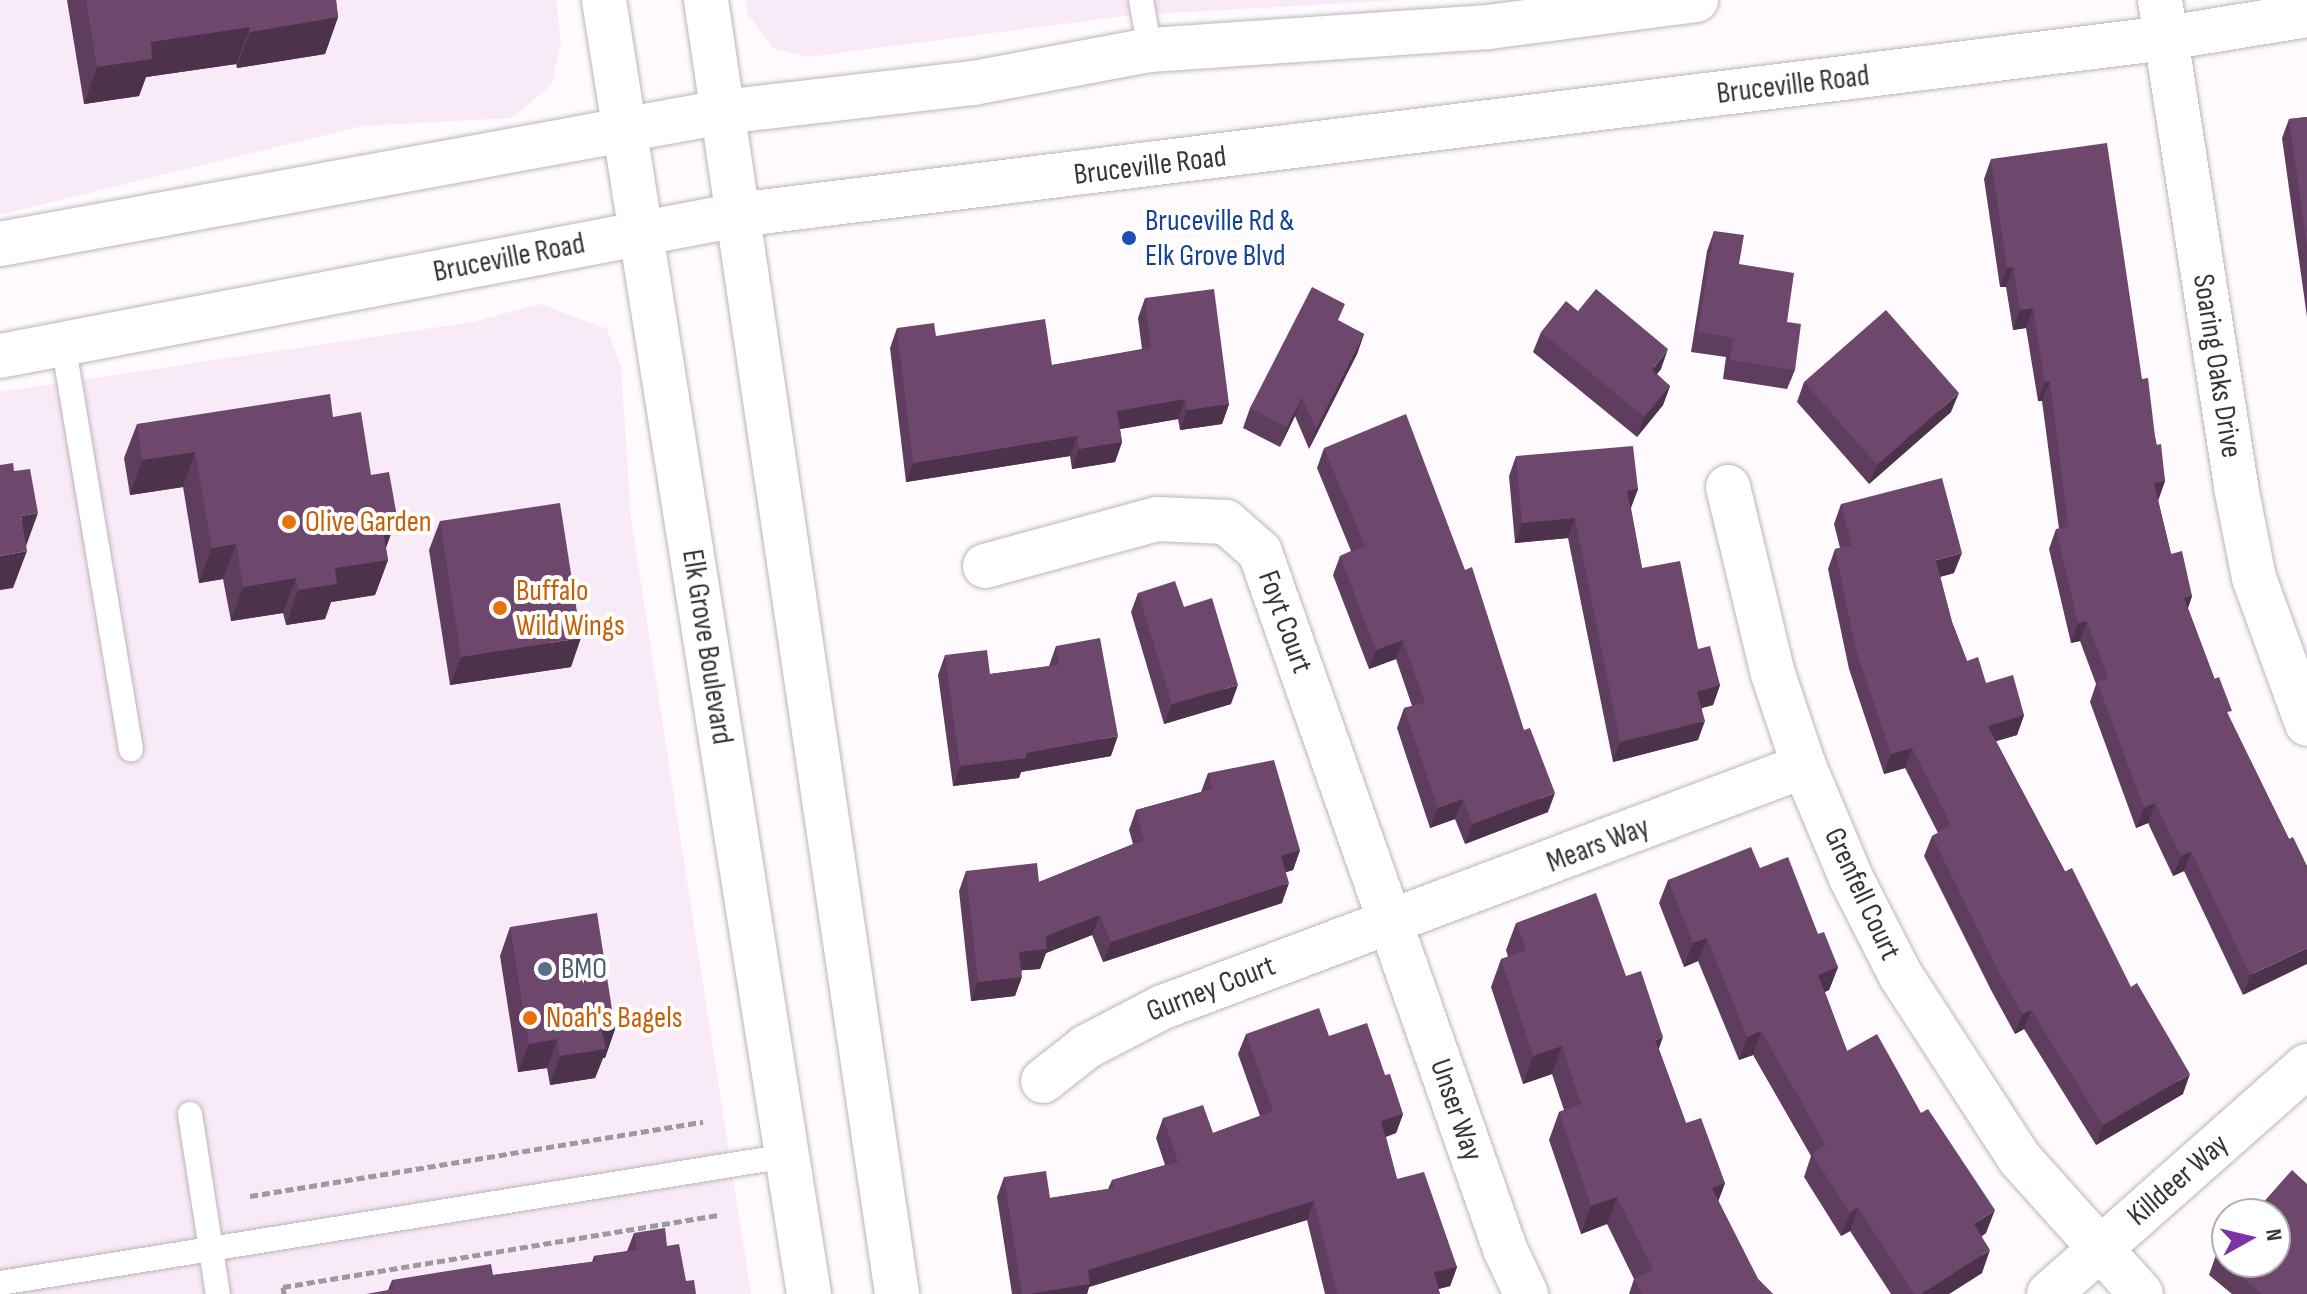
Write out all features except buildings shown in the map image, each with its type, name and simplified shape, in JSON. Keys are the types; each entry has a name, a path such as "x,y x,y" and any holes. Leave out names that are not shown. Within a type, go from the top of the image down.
{"main road":[{"name":"Elk Grove Boulevard","path":"604,0 809,1294"},
{"path":"706,0 897,1294"},
{"path":"0,244 722,112 973,83 1150,50 1499,12 1696,0"},
{"name":"Bruceville Road","path":"0,356 737,215 2164,19 2307,15"},
{"name":"Soaring Oaks Drive","path":"2164,19 2254,578 2307,724"},
{"name":"Grenfell Court","path":"1728,487 1769,659 1804,766 1851,878 1957,1069 2020,1159 2141,1294"},
{"name":"Foyt Court","path":"985,566 1157,519 1226,522 1260,552 1392,923"},
{"name":"Mears Way","path":"1392,923 1804,766"},
{"name":"Gurney Court","path":"1043,1081 1123,1024 1392,923"},
{"name":"Unser Way","path":"1392,923 1505,1249 1526,1294"},
{"name":"Killdeer Way","path":"2049,1294 2307,1066"}],"lane":[{"path":"1141,0 1150,50"},
{"path":"63,343 131,749"},
{"path":"190,1114 218,1294"},
{"path":"0,1283 787,1156"}],"path":[{"path":"250,1196 703,1122"},
{"path":"284,1294 283,1287 718,1215"}],"shaded area":[{"path":"0,0 556,0 561,42 552,84 512,118 362,126 0,215"},
{"path":"746,0 1400,0 1133,15 807,57 773,48 747,13"},
{"path":"540,304 607,329 621,367 631,519 751,1294 0,1294 0,392 473,322"}],"place":[{"name":"Bruceville Rd & Elk Grove Blvd","path":"1129,238"},
{"name":"Olive Garden","path":"289,522"},
{"name":"Buffalo Wild Wings","path":"500,608"},
{"name":"BMO","path":"545,969"},
{"name":"Noah's Bagels","path":"530,1018"}]}
